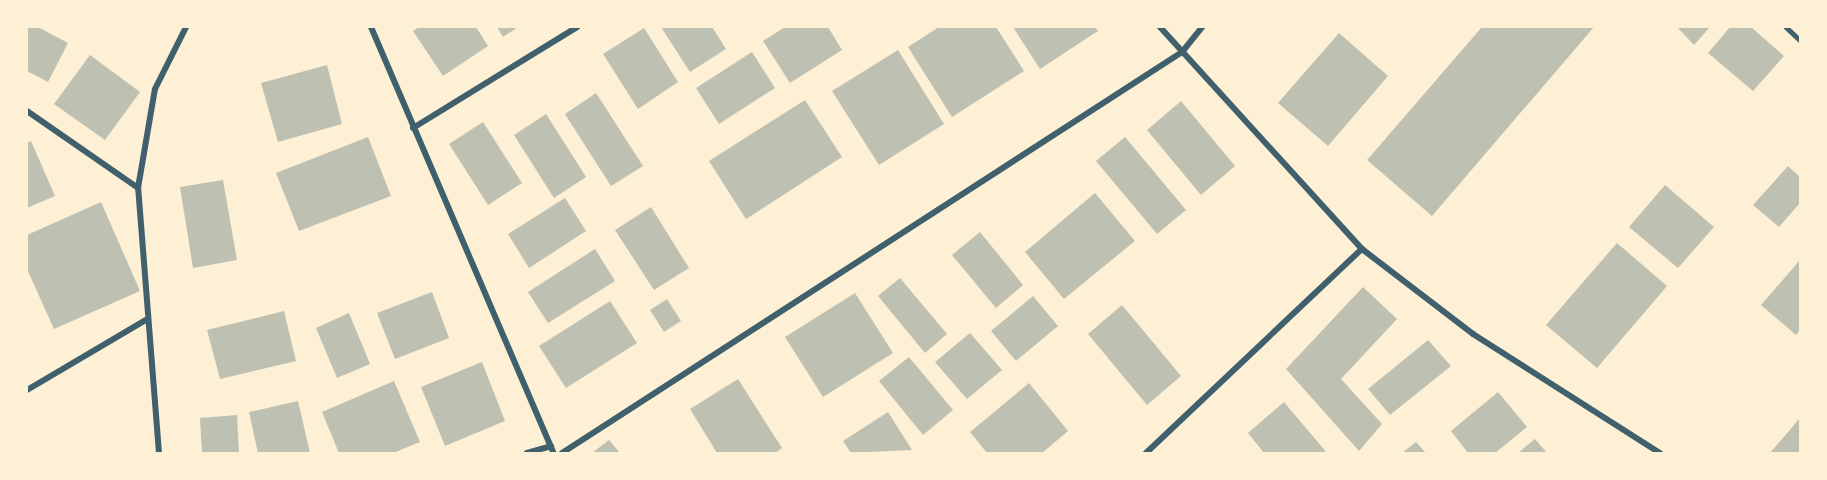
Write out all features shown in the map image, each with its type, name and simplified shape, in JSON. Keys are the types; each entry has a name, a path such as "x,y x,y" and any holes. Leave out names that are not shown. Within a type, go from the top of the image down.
{"street":[{"path":"159,453 146,320 138,188 155,90 186,27"},
{"path":"371,27 552,450 527,453"},
{"path":"413,128 577,27"},
{"path":"1160,27 1362,249 1473,334 1660,453"},
{"path":"562,453 1182,52 1202,27"},
{"path":"27,111 138,188"},
{"path":"1146,453 1362,249"},
{"path":"27,390 146,320"}],"lane":[{"path":"1786,27 1800,40"}],"building":[{"path":"27,27 38,27 68,43 48,82 27,71"},
{"path":"419,27 476,27 488,46 443,76 413,31"},
{"path":"497,27 518,27 503,37"},
{"path":"661,27 712,27 726,49 690,72"},
{"path":"785,27 828,27 842,50 790,83 763,41"},
{"path":"939,27 996,27 1024,71 952,117 908,47"},
{"path":"1013,27 1095,27 1098,31 1040,69"},
{"path":"1482,27 1594,27 1432,216 1367,160"},
{"path":"1677,27 1710,27 1694,45"},
{"path":"1730,27 1751,27 1784,56 1753,91 1708,53"},
{"path":"644,28 678,82 638,109 603,54"},
{"path":"1339,33 1388,76 1328,146 1278,103"},
{"path":"898,50 944,124 879,165 832,91"},
{"path":"752,52 775,88 719,124 696,88"},
{"path":"90,55 140,92 105,140 54,104"},
{"path":"327,65 342,124 278,142 261,83"},
{"path":"596,93 643,166 611,186 565,114"},
{"path":"805,100 842,157 746,219 709,161"},
{"path":"1181,101 1235,166 1201,195 1147,130"},
{"path":"546,114 586,177 554,198 514,135"},
{"path":"483,122 522,183 488,205 449,144"},
{"path":"368,137 391,196 299,231 276,173"},
{"path":"1125,137 1186,210 1157,234 1096,161"},
{"path":"31,141 55,196 27,208 27,143"},
{"path":"1788,166 1800,177 1800,203 1779,227 1753,205"},
{"path":"223,180 237,260 193,268 180,187"},
{"path":"1665,185 1714,227 1678,268 1629,227"},
{"path":"1095,193 1135,241 1064,299 1025,252"},
{"path":"565,198 586,231 529,268 508,234"},
{"path":"101,202 140,291 54,329 27,269 27,235"},
{"path":"651,207 689,268 654,290 615,230"},
{"path":"980,232 1023,285 996,308 952,255"},
{"path":"1617,243 1667,286 1597,368 1546,325"},
{"path":"595,249 615,281 548,323 528,292"},
{"path":"1800,260 1800,330 1796,335 1761,305"},
{"path":"900,278 947,334 925,353 878,296"},
{"path":"1363,287 1397,319 1341,379 1382,424 1359,451 1286,369"},
{"path":"432,292 449,338 395,359 377,313"},
{"path":"855,293 893,353 823,397 785,337"},
{"path":"1033,296 1058,326 1016,361 991,331"},
{"path":"667,299 681,321 664,332 650,310"},
{"path":"610,301 637,343 566,388 539,346"},
{"path":"1122,305 1181,376 1147,405 1088,334"},
{"path":"284,311 296,361 220,379 207,330"},
{"path":"349,313 370,364 337,378 316,328"},
{"path":"970,333 1002,370 967,399 935,362"},
{"path":"1428,340 1451,366 1390,415 1368,389"},
{"path":"909,357 953,410 923,435 879,381"},
{"path":"482,362 505,421 445,446 421,387"},
{"path":"738,379 782,448 775,453 717,453 690,409"},
{"path":"394,381 420,442 393,453 339,453 322,412"},
{"path":"1029,383 1068,431 1042,453 987,453 970,432"},
{"path":"1498,392 1527,427 1495,453 1468,453 1451,431"},
{"path":"298,401 310,453 258,453 249,412"},
{"path":"1284,402 1327,453 1264,453 1248,433"},
{"path":"888,412 912,450 851,453 843,441"},
{"path":"237,415 239,453 202,453 200,418"},
{"path":"1800,418 1800,453 1770,453"},
{"path":"1535,439 1547,453 1518,453"},
{"path":"609,440 620,453 592,453"},
{"path":"1416,442 1426,453 1402,453"}]}
